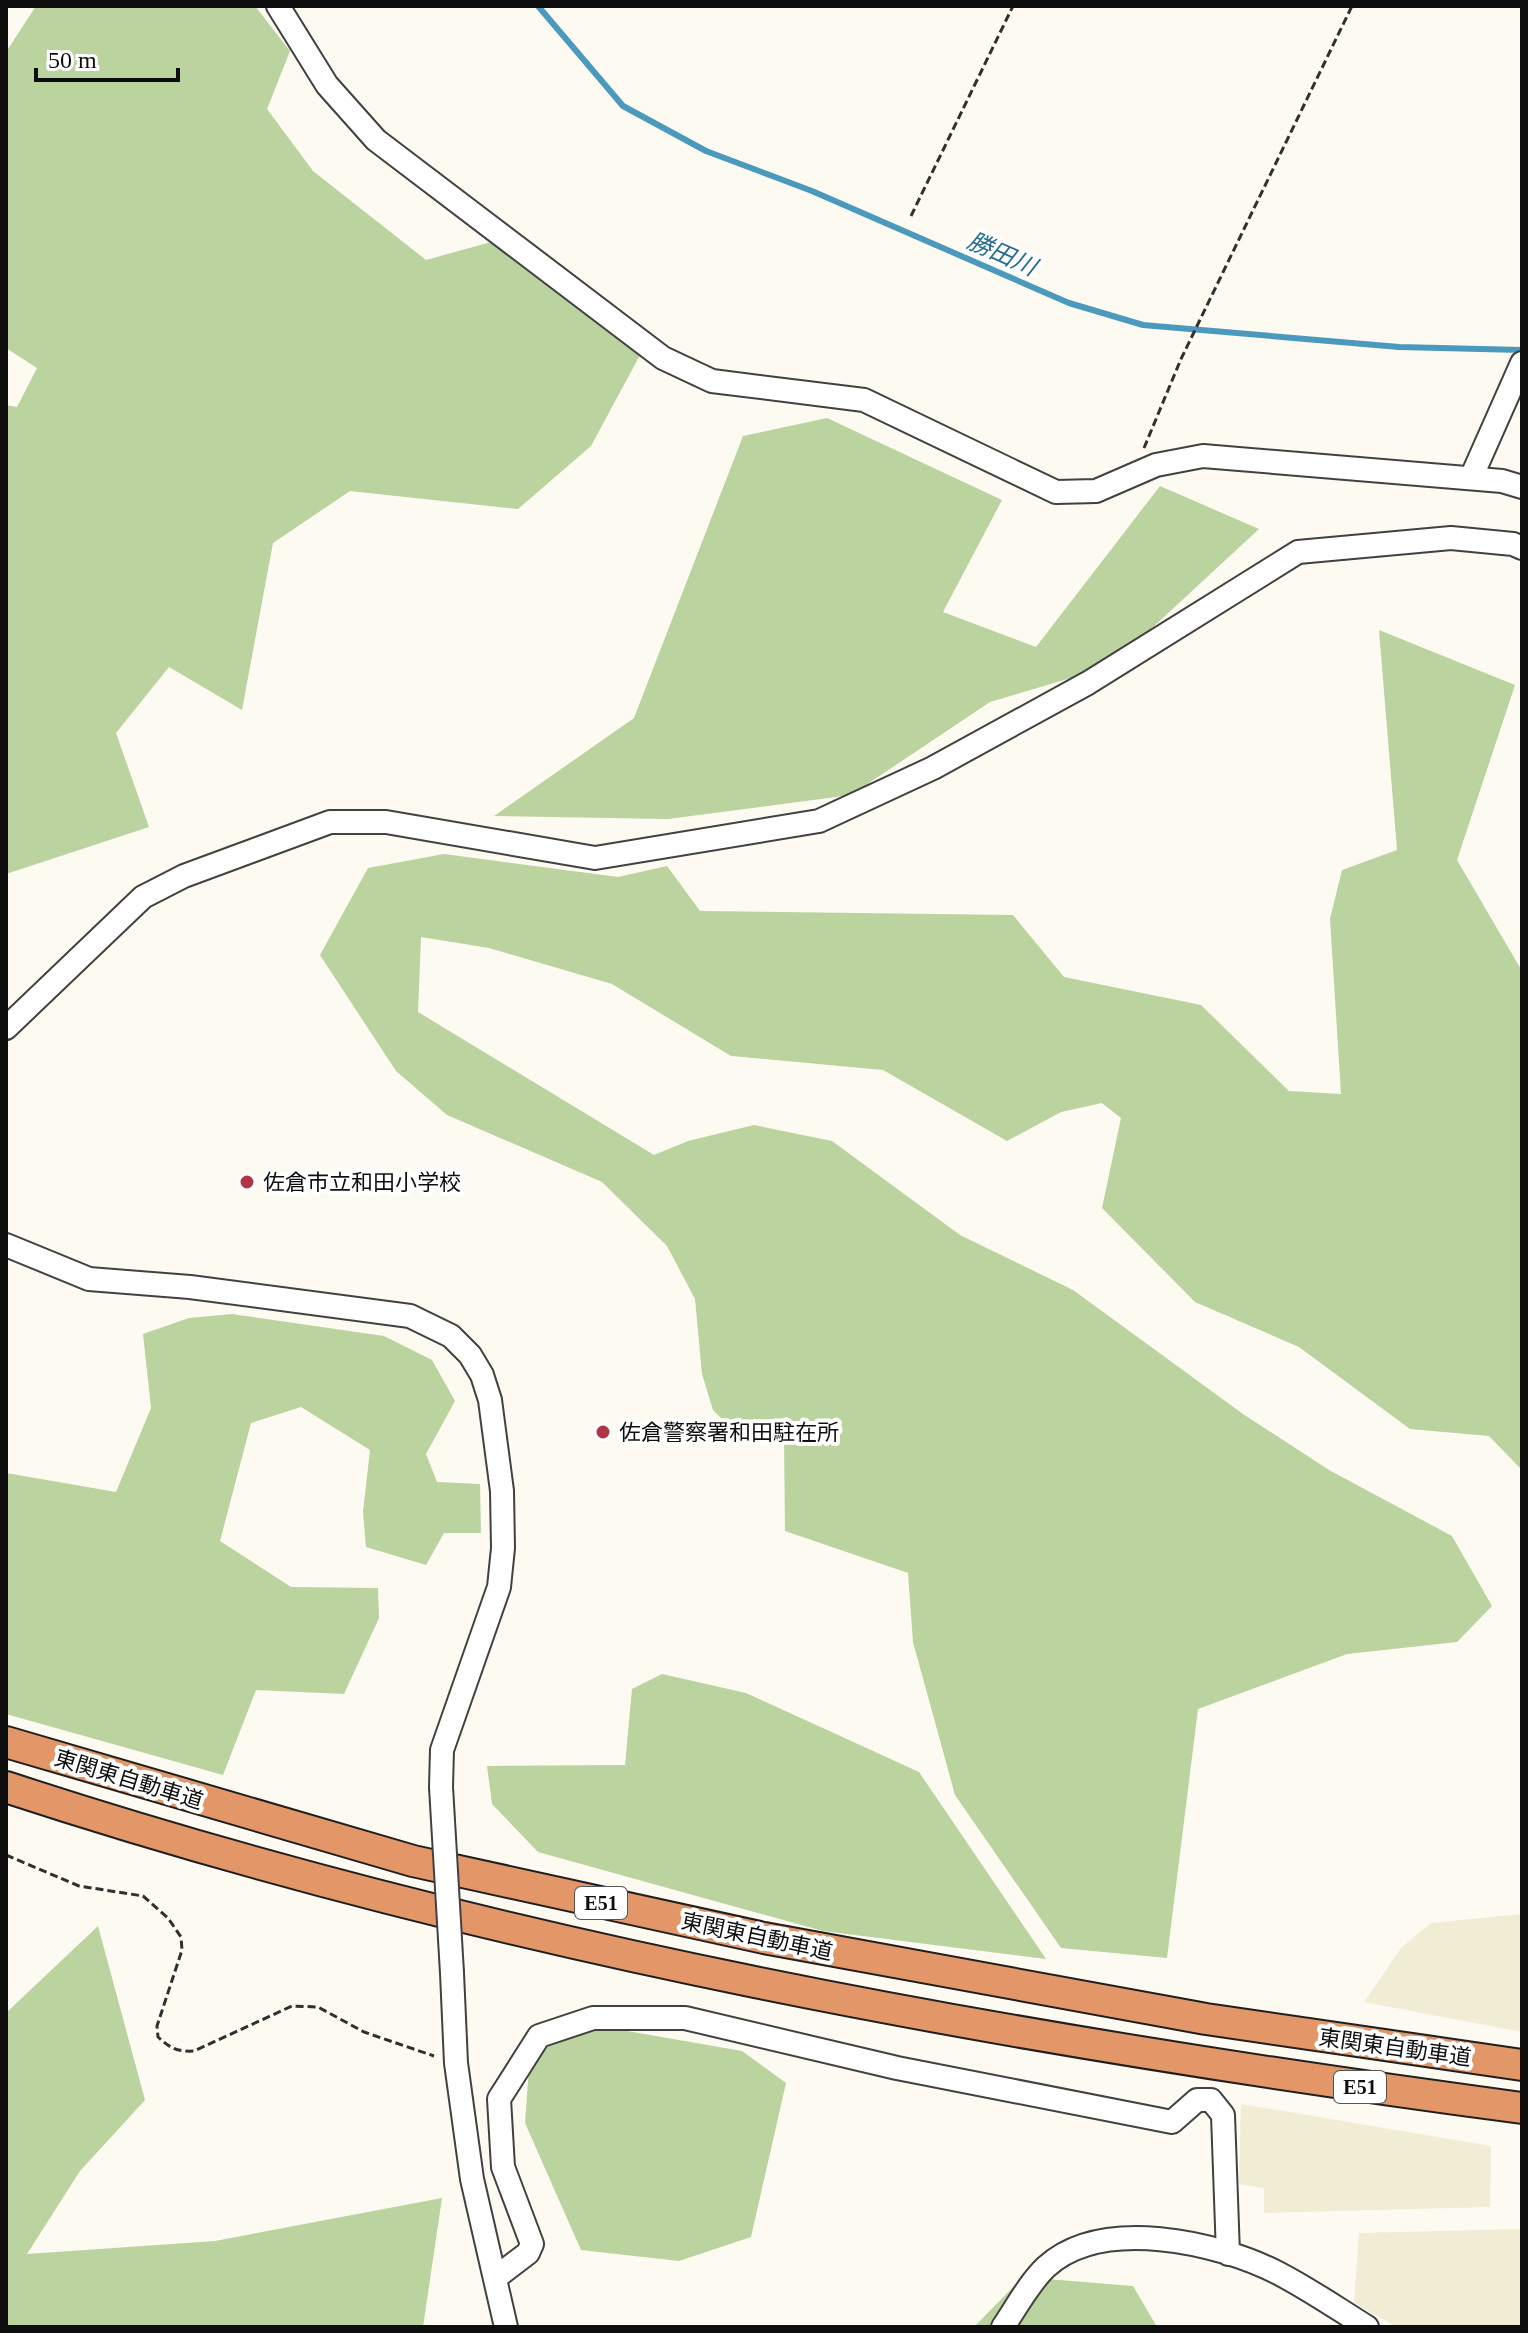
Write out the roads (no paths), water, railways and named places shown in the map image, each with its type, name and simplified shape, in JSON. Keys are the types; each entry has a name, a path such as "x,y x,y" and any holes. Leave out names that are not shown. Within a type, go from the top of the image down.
{"highway":[{"name":"東関東自動車道","path":"6,1742 413,1861 764,1938 1206,2019 1522,2065"},
{"name":"東関東自動車道","path":"6,1787 86,1813 402,1902 559,1939 1007,2030 1198,2063 1522,2108"}],"street":[{"path":"278,6 327,85 376,140 663,358 688,372 712,381 864,400 1056,492 1096,491 1177,459 1203,456 1471,478 1522,487"},
{"path":"1471,478 1522,363"},
{"path":"6,1028 143,897 184,876 330,822 386,822 595,858 819,821 933,768 1088,683 1298,552 1451,538 1513,544 1522,548"},
{"path":"6,1245 89,1279 190,1287 410,1316 451,1336 470,1355 482,1375 490,1400 502,1491 503,1548 499,1587 442,1750 441,1787 456,2063 472,2179 506,2327"},
{"path":"495,2278 528,2253 532,2244 503,2167 499,2099 539,2036 593,2018 685,2018 897,2068 1172,2122 1197,2100 1211,2100 1223,2115 1228,2254"},
{"path":"1003,2327 1045,2268 1080,2245 1108,2238 1187,2244 1228,2254 1278,2273 1367,2327"}],"waterway":[{"name":"勝田川","path":"538,6 623,106 706,151 812,191 1069,303 1143,325 1399,347 1522,350"}],"place":[{"name":"佐倉市立和田小学校","path":"247,1182"},
{"name":"佐倉警察署和田駐在所","path":"603,1432"}]}
